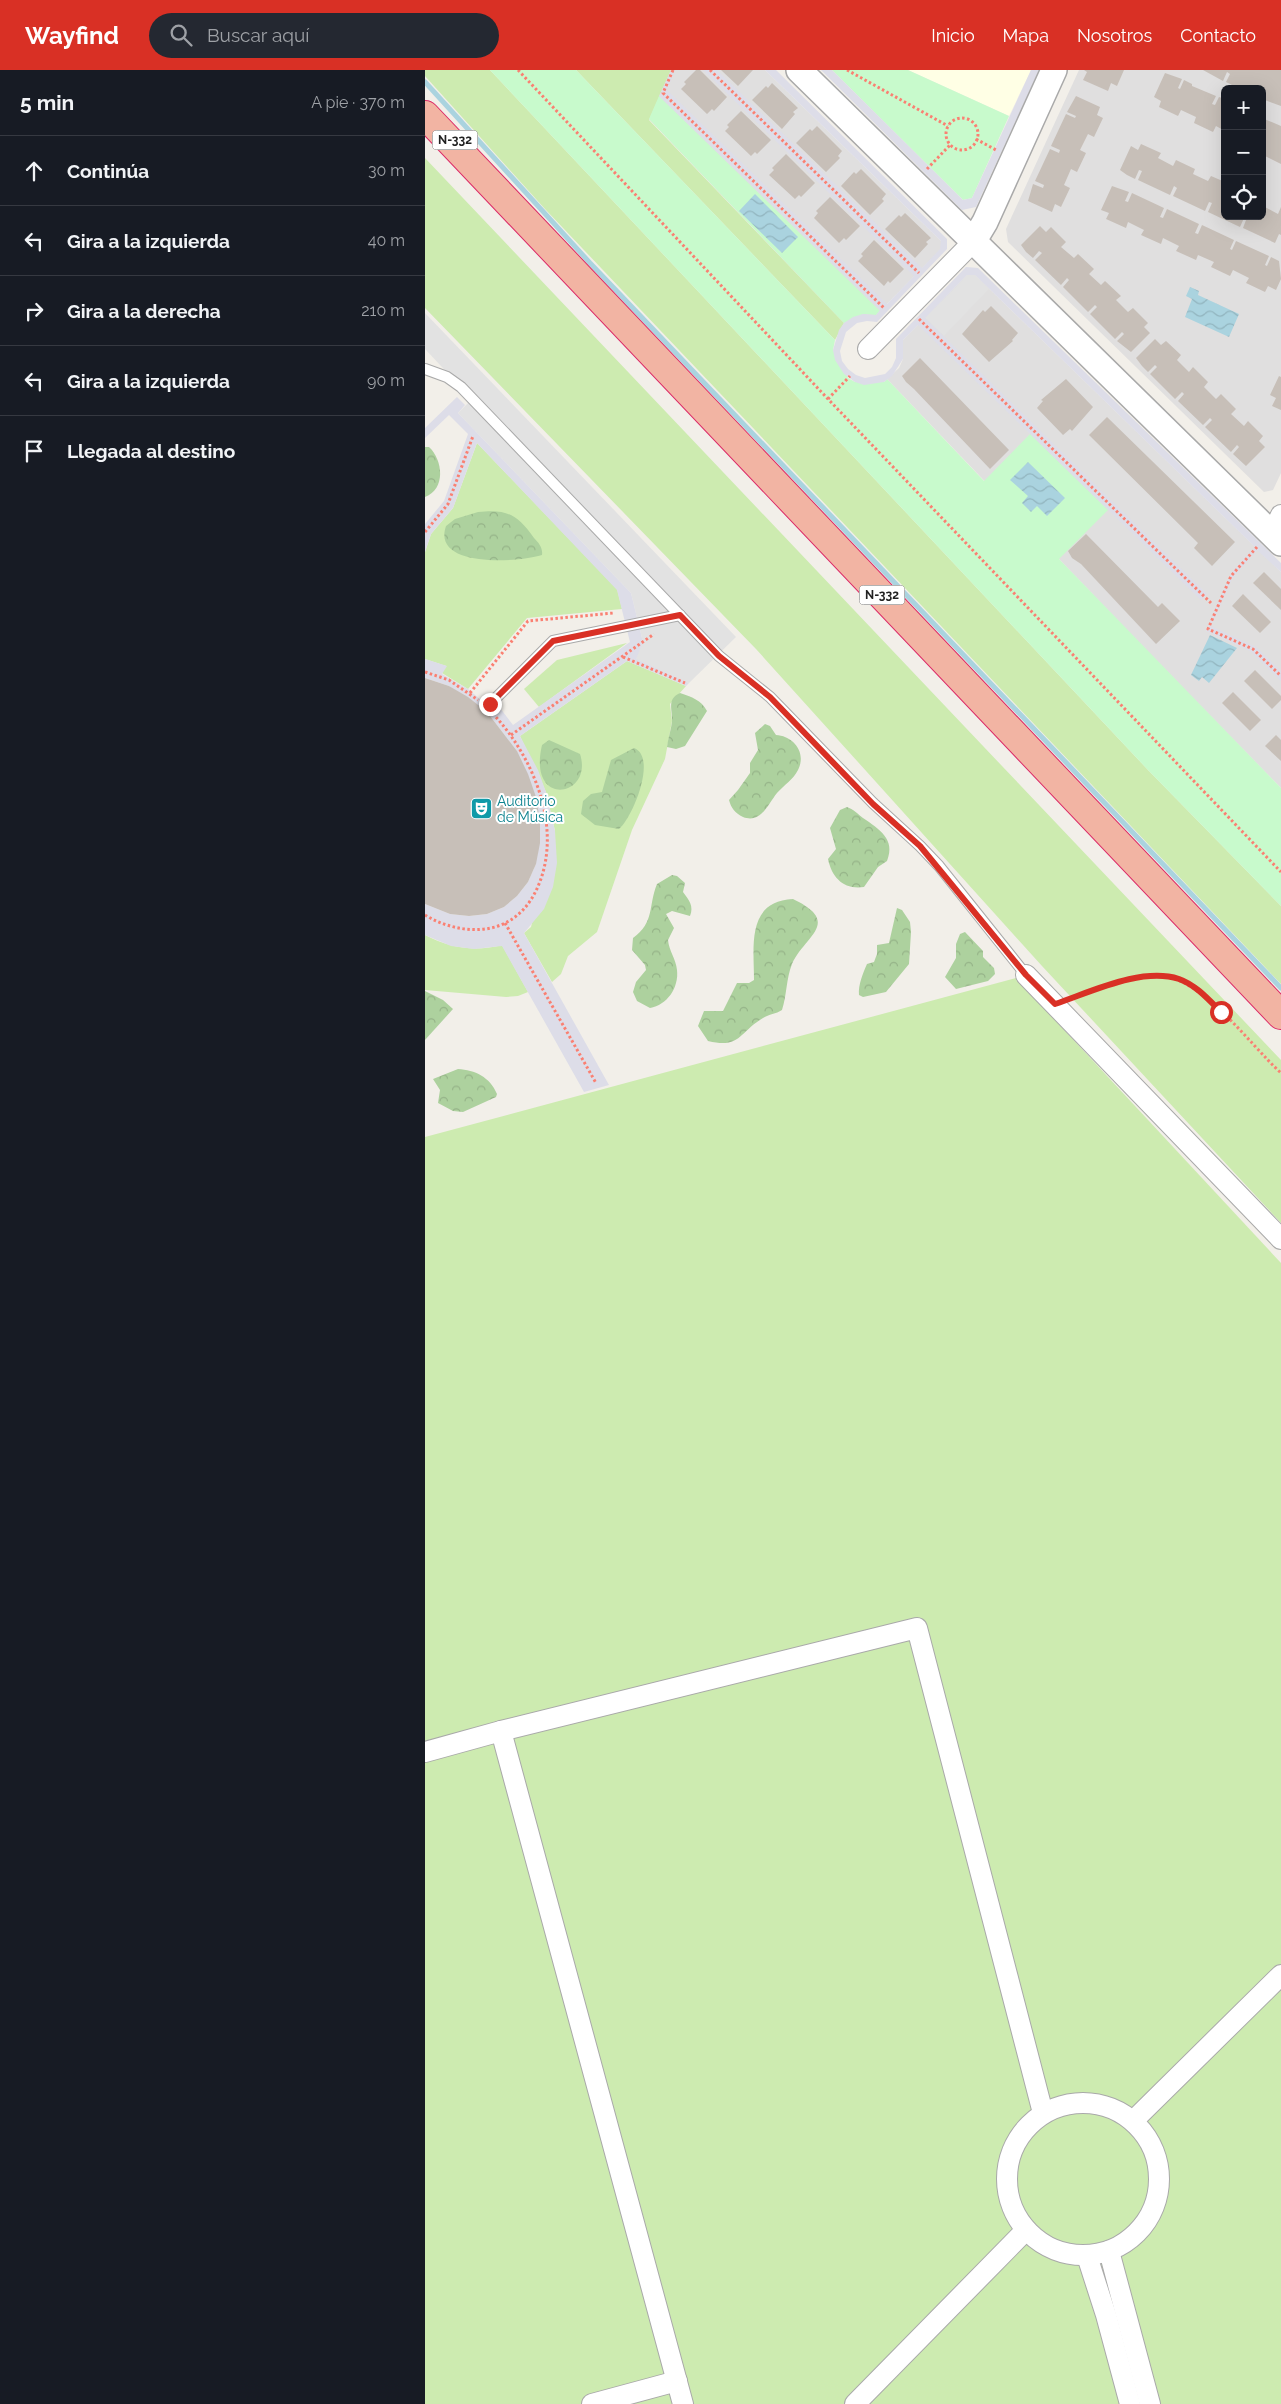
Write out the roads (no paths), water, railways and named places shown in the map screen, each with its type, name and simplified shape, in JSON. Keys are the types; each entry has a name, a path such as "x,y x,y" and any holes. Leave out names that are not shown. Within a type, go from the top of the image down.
{"highway":[{"name":"N-332","path":"425,106 453,136 483,176"},
{"name":"N-332","path":"425,115 1281,1015"},
{"path":"425,124 446,146 483,176"}],"street":[{"path":"799,70 1273,534"},
{"path":"868,349 973,242 1055,70"},
{"path":"1026,975 1281,1238"},
{"path":"425,1752 501,1731 917,1628 1043,2113"},
{"path":"501,1731 683,2404"},
{"path":"1133,2122 1281,1975"},
{"path":"1069,2103 1098,2103 1124,2113 1133,2122 1145,2133 1157,2158 1160,2187 1151,2214 1134,2237 1109,2251 1087,2256 1065,2253 1051,2248 1026,2230 1012,2207 1007,2181 1011,2155 1023,2131 1043,2113 1069,2103"},
{"path":"855,2404 1026,2230"},
{"path":"1109,2251 1150,2404"},
{"path":"1087,2256 1106,2314 1130,2404"},
{"path":"592,2404 677,2381"}],"lane":[{"path":"425,369 447,378 461,387 719,656 770,697 873,804 920,846 1026,975"},
{"path":"488,706 553,641 680,615"}],"water":[{"path":"755,194 798,237 782,253 739,211"},
{"path":"1190,287 1199,291 1198,295 1239,314 1229,337 1185,317 1192,299 1186,296"},
{"path":"1028,462 1065,498 1047,516 1037,506 1031,512 1022,503 1028,496 1010,480"},
{"path":"1210,635 1237,648 1209,683 1202,677 1199,681 1191,675"}],"waterway":[{"path":"425,82 590,263 1281,988"}],"place":[{"name":"Auditorio de Música","path":"481,809"}]}
